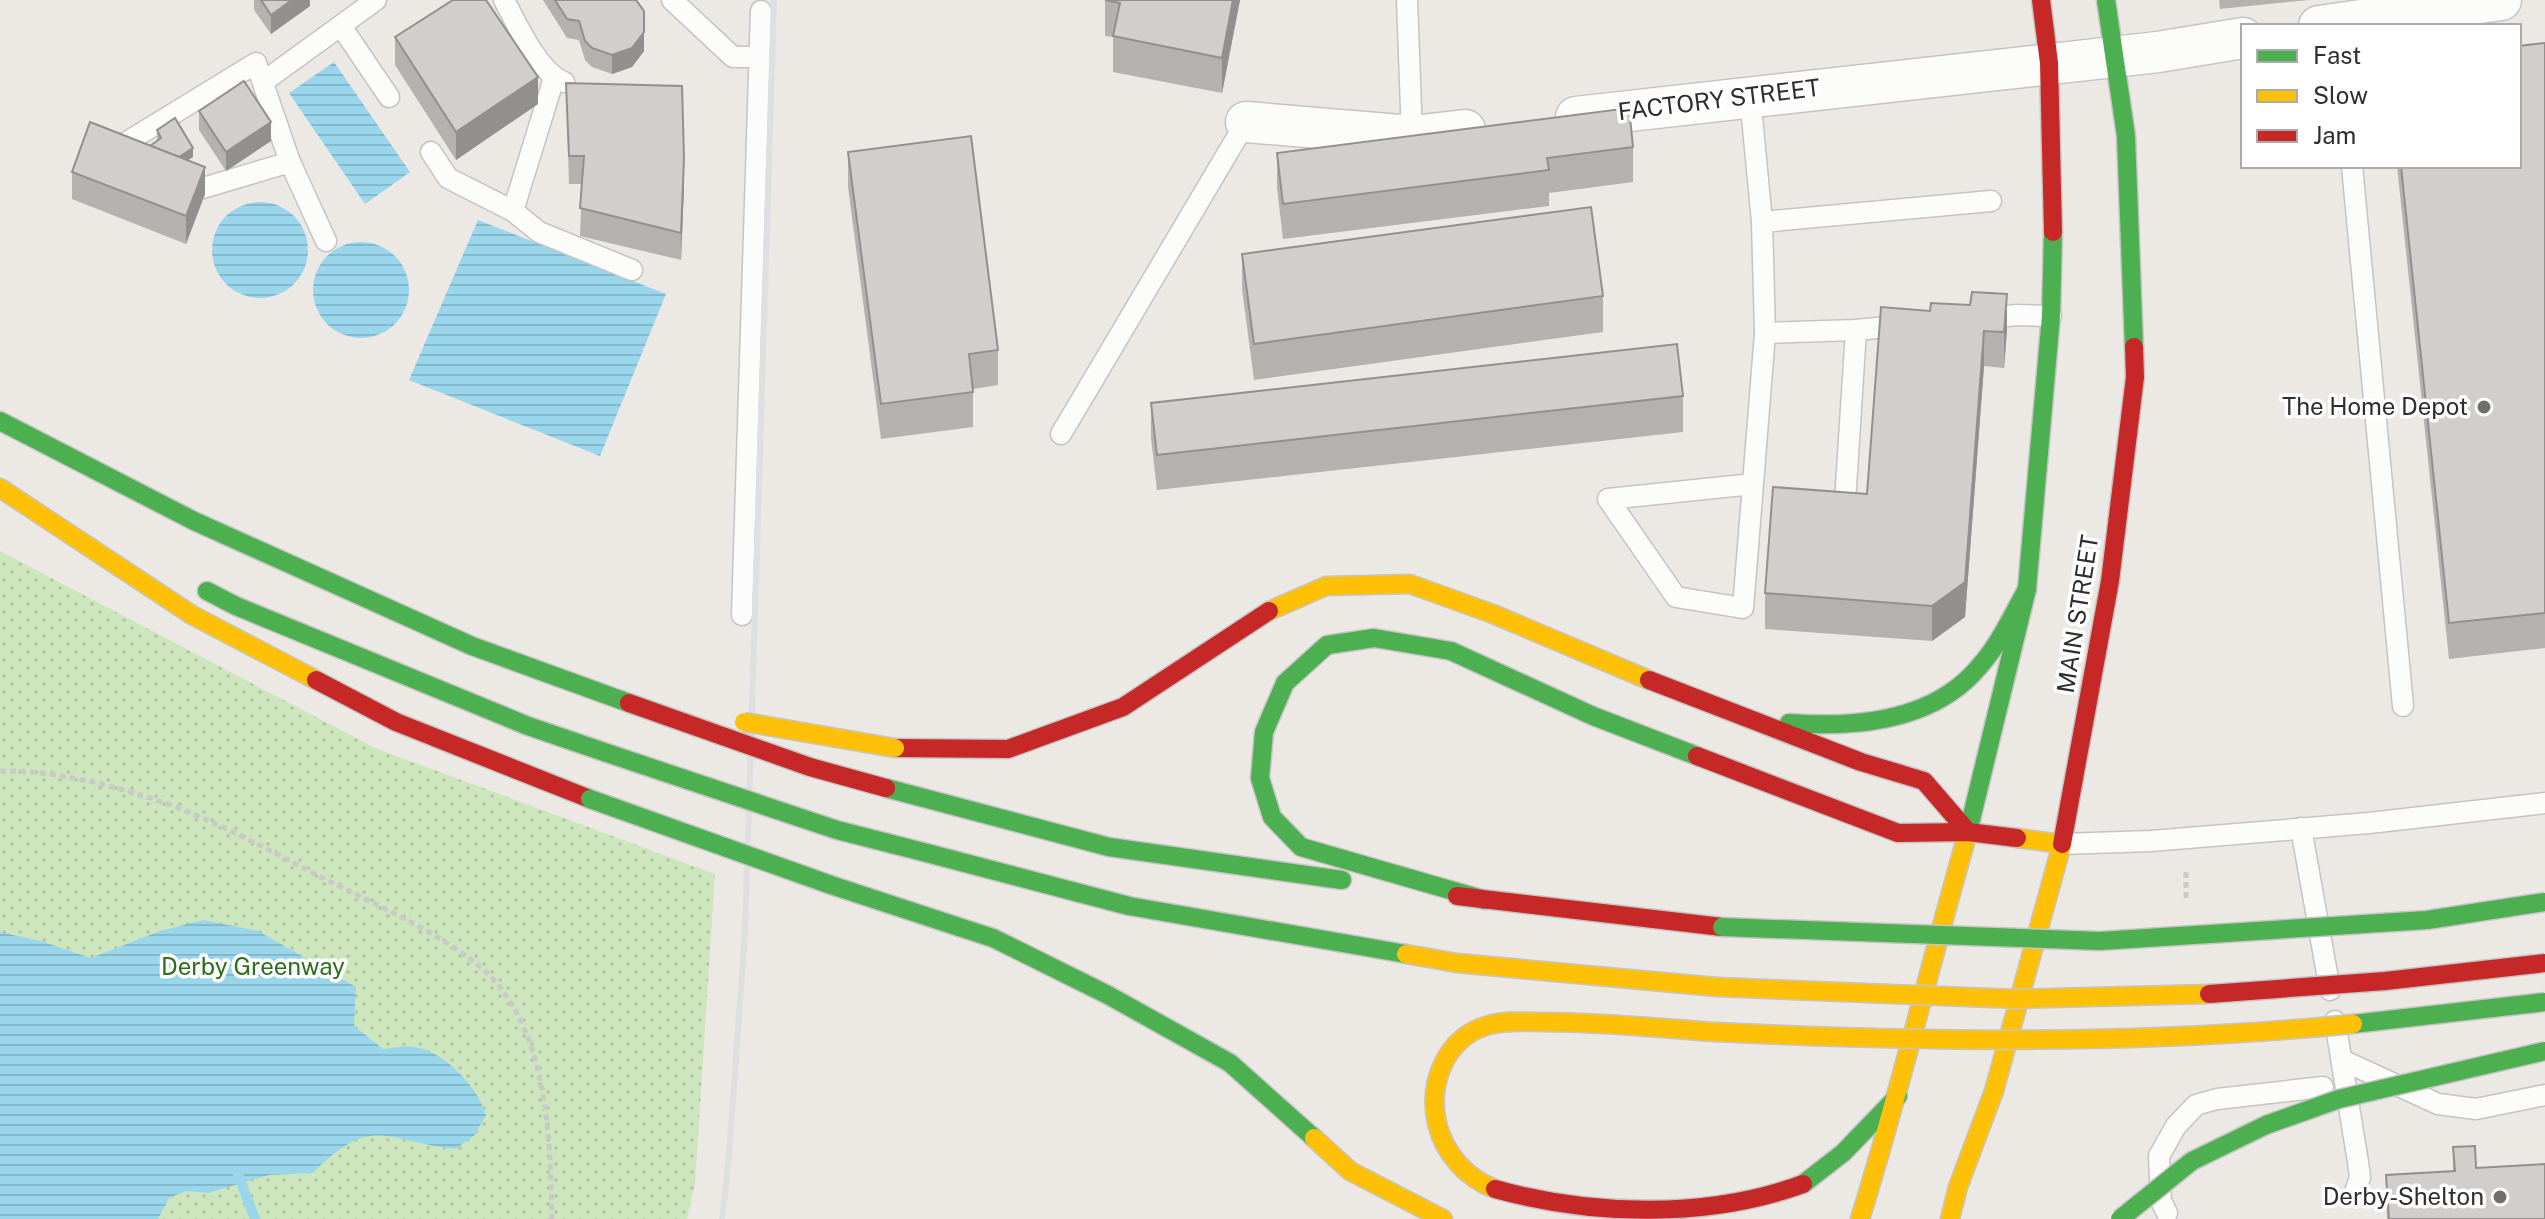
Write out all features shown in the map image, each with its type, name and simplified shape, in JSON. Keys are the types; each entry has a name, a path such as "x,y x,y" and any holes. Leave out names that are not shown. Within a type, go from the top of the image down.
{"main road":[{"path":"1860,1219 1898,1096 1921,998 1968,832 2027,589 2051,316 2053,216 2049,63 2041,0"},
{"name":"MAIN STREET","path":"1950,1219 1958,1187 1994,1091 2062,844 2110,581 2135,377 2126,136 2106,0"},
{"path":"0,421 115,482 235,540 472,646 810,767 1109,847 1485,900 1722,927 2100,941 2427,920 2545,902"},
{"path":"0,481 115,542"},
{"path":"0,488 206,622 396,722 590,799 831,885 993,938 1108,995 1230,1063 1350,1171 1443,1219"},
{"path":"629,703 895,748 1008,749 1123,707 1261,614 1326,586 1410,584 1493,614 1682,694 1861,762 1924,781 1968,832"},
{"path":"195,585 236,606 528,726 837,830 1129,906 1441,960 1717,987 1879,996 2117,998 2349,983 2545,963"},
{"path":"1743,716 1793,724 1867,722 1911,712 1940,700 1969,678 1996,646 2027,589"},
{"path":"1485,900 1301,847 1272,817 1260,778 1264,732 1285,683 1327,645 1374,638 1451,651 1593,716 1898,833 1968,832 2062,844"},
{"path":"1898,1096 1836,1159 1804,1184 1763,1202 1721,1210 1609,1210 1556,1203 1480,1182 1462,1168 1446,1149 1437,1126 1434,1097 1438,1073 1450,1051 1464,1036 1486,1025 1578,1022 1715,1032 1925,1041 2117,1040 2326,1027 2545,1002"},
{"path":"2120,1219 2192,1161 2266,1125 2339,1099 2545,1051"},
{"path":"1933,1219 1958,1187"}],"street":[{"path":"2340,24 2501,0"},
{"name":"FACTORY STREET","path":"1246,122 1412,136 2114,57 2241,38"}],"lane":[{"path":"263,82 376,0"},
{"path":"504,0 523,37 554,78 580,88"},
{"path":"1407,0 1412,136"},
{"path":"676,2 733,57 759,57"},
{"path":"742,615 761,11"},
{"path":"341,26 389,97"},
{"path":"122,145 256,63 290,162 326,241"},
{"path":"513,211 554,78"},
{"path":"1750,96 1762,222 1765,333 1753,484 1743,608 1676,597 1608,499 1753,484"},
{"path":"1061,434 1246,122"},
{"path":"431,152 448,178 513,211 539,232 632,270"},
{"path":"203,188 290,162"},
{"path":"2352,168 2403,706"},
{"path":"1762,222 1991,201"},
{"path":"1959,321 2017,315 2051,316"},
{"path":"1765,333 1856,330 1929,323"},
{"path":"1843,528 1856,330"},
{"path":"2062,844 2138,842 2545,803"},
{"path":"2301,828 2347,1083 2360,1177 2354,1195"},
{"path":"2342,1060 2438,1104 2476,1109 2545,1095"},
{"path":"2167,1213 2161,1201 2159,1156 2176,1126 2196,1105 2217,1099 2347,1083"}],"path":[{"path":"0,771 88,782 138,794 183,810 372,903 461,951 484,968 504,991 524,1027 538,1066 551,1178 552,1219"},
{"path":"2186,872 2186,898"}],"green space":[{"name":"Derby Greenway","path":"0,551 375,748 715,874 695,1184 687,1219 0,1219"}],"water":[{"path":"334,62 410,172 365,204 289,93"},
{"path":"260,202 278,206 294,216 304,232 308,250 304,268 294,284 278,294 260,298 242,294 226,284 216,268 212,250 216,232 226,216 242,206"},
{"path":"478,220 666,294 600,456 409,380"},
{"path":"361,242 379,246 395,256 405,272 409,290 405,308 395,324 379,334 361,338 343,334 327,324 317,308 313,290 317,272 327,256 343,246"},
{"path":"203,920 258,931 356,987 354,1026 383,1049 411,1046 426,1050 449,1063 468,1082 486,1115 474,1136 455,1149 395,1137 365,1137 333,1154 313,1173 269,1175 208,1193 186,1191 169,1198 158,1219 0,1219 0,932 44,942 91,958 160,931"}],"building":[{"path":"261,0 292,0 271,15"},
{"path":"453,0 486,0 538,77 456,132 395,37"},
{"path":"555,0 636,0 644,11 644,32 632,48 612,55 592,48 585,41 579,21 567,19"},
{"path":"1105,0 1233,0 1222,58 1113,36 1120,3"},
{"name":"The Home Depot","path":"2545,43 2545,613 2449,623 2401,168 2521,168 2521,46"},
{"path":"244,81 271,122 226,152 199,111"},
{"path":"566,83 682,86 684,158 681,233 580,208 584,156 569,156"},
{"path":"1629,108 1633,147 1547,158 1549,170 1283,204 1277,153"},
{"path":"175,118 193,148 179,157 150,146 161,138 157,130"},
{"path":"90,122 205,167 186,216 72,172"},
{"path":"971,136 998,350 969,354 973,392 881,404 848,152"},
{"path":"1591,207 1603,296 1254,344 1242,254"},
{"path":"1972,292 2007,294 2004,332 1984,331 1965,582 1932,606 1765,593 1773,487 1867,494 1881,307 1930,311 1931,303 1970,305"},
{"path":"1677,344 1683,396 1157,455 1151,403"},
{"path":"2475,1146 2476,1168 2545,1164 2545,1219 2389,1219 2386,1175 2455,1171 2453,1147"}],"waterway":[{"path":"237,1172 255,1219"}],"railway":[{"path":"722,1219 745,933 774,0"}],"traffic: fast":[{"path":"2106,0 2126,136 2134,347"},
{"path":"1968,832 2027,589 2051,316 2053,232"},
{"path":"0,421 194,521 472,646 629,703"},
{"path":"1789,723 1866,722 1891,718 1938,700 1959,686 1986,659 2027,589"},
{"path":"207,591 236,606 528,726 607,753"},
{"path":"1485,900 1301,847 1272,817 1260,778 1264,732 1285,683 1327,645 1374,638 1451,651 1593,716 1697,756"},
{"path":"607,753 837,830 927,853"},
{"path":"886,788 1109,847 1342,880"},
{"path":"590,799 959,927"},
{"path":"927,853 1129,906 1406,954"},
{"path":"1722,927 2100,941 2427,920 2545,902"},
{"path":"959,927 993,938 1108,995 1230,1063 1314,1138"},
{"path":"2353,1024 2545,1002"},
{"path":"2120,1219 2192,1161 2266,1125 2339,1099 2545,1051"},
{"path":"1803,1184 1843,1153 1898,1096"}],"traffic: slow":[{"path":"0,488 192,615 316,680"},
{"path":"1269,611 1326,586 1410,584 1493,614 1649,680"},
{"path":"744,722 895,748"},
{"path":"1860,1219 1968,832"},
{"path":"1950,1219 1958,1187 1994,1091 2062,844 2017,838"},
{"path":"1406,954 1457,963 1717,987"},
{"path":"1717,987 2017,999 2209,994"},
{"path":"1495,1189 1475,1178 1458,1163 1445,1144 1437,1123 1435,1092 1438,1077 1451,1050 1461,1040 1474,1031 1502,1022 1608,1024 1715,1032"},
{"path":"1715,1032 2034,1040 2194,1036 2353,1024"},
{"path":"1314,1138 1350,1171 1443,1219"}],"traffic: jam":[{"path":"2041,0 2049,63 2053,232"},
{"path":"2062,844 2110,581 2135,377 2134,347"},
{"path":"895,748 1008,749 1123,707 1269,611"},
{"path":"316,680 396,722 590,799"},
{"path":"1649,680 1861,762 1924,781 1968,832"},
{"path":"629,703 810,767 886,788"},
{"path":"1697,756 1898,833 1968,832 2017,838"},
{"path":"1457,896 1722,927"},
{"path":"2209,994 2385,981 2545,963"},
{"path":"1495,1189 1571,1205 1650,1210 1729,1203 1803,1184"}],"place":[{"name":"The Home Depot","path":"2484,407"},
{"name":"Derby-Shelton","path":"2500,1197"}]}
